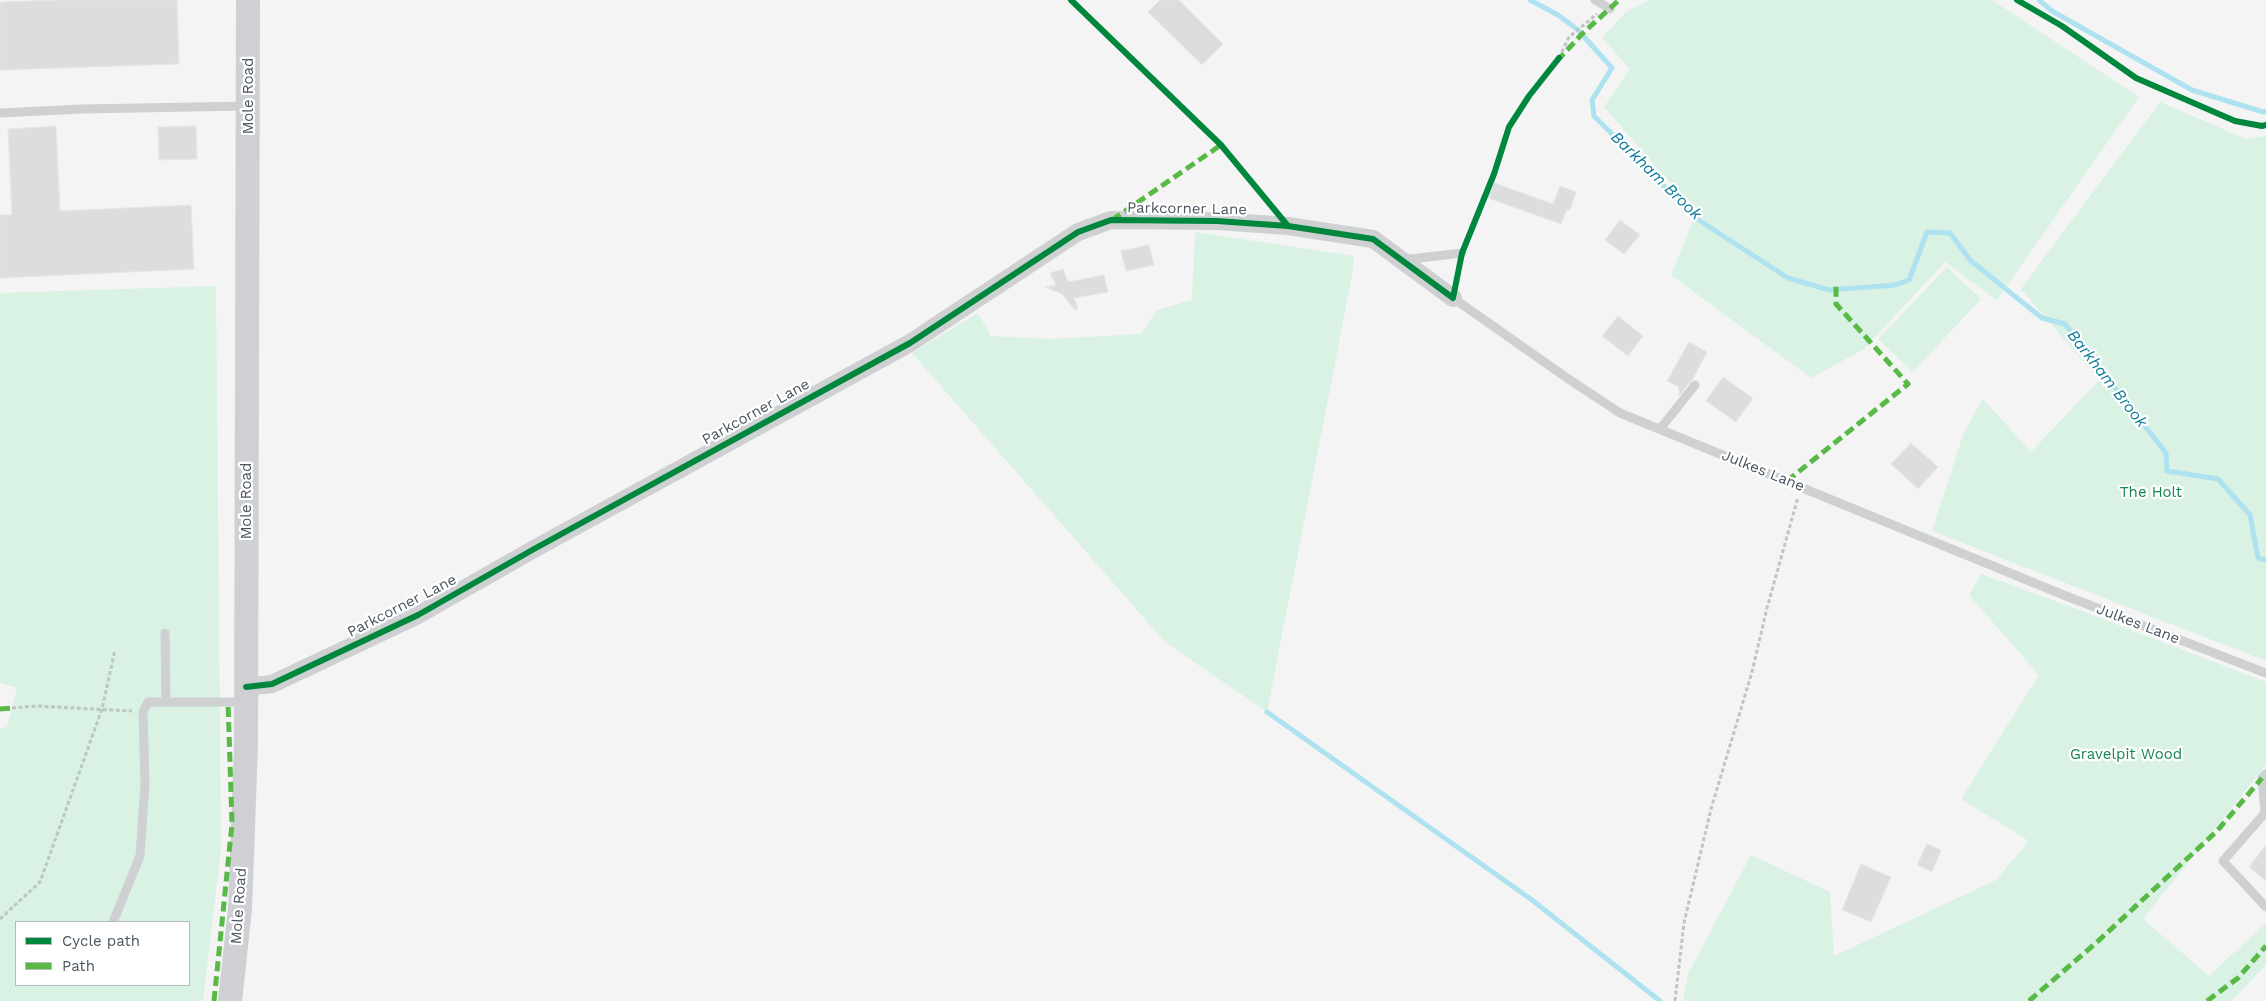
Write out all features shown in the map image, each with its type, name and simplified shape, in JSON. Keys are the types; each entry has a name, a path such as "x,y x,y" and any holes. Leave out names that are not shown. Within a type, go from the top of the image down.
{"main road":[{"name":"Mole Road","path":"230,1001 240,909 246,695 248,0"}],"street":[{"name":"Parkcorner Lane","path":"246,695 418,615 534,548 910,342 1078,232 1111,220 1217,221 1288,226"},
{"name":"Julkes Lane","path":"1288,226 1373,239 1453,298"}],"lane":[{"path":"1595,0 1610,8"},
{"path":"0,113 249,106"},
{"path":"1401,260 1462,253"},
{"name":"Julkes Lane","path":"1453,298 1620,413 2066,596 2266,673"},
{"path":"1660,429 1695,386"},
{"path":"166,633 166,702"},
{"path":"113,921 140,856 145,784 143,712 148,702 246,695"},
{"path":"2264,776 2265,813 2223,861 2266,907"}],"path":[{"path":"1559,58 1570,37 1593,16"},
{"path":"1676,1001 1684,924 1711,809 1752,672 1767,608 1801,487"},
{"path":"0,919 40,882 102,709 115,650"},
{"path":"12,708 36,706 143,712"}],"green space":[{"path":"1650,0 1992,0 2139,97 1997,300 1945,262 1864,349 1811,378 1671,275 1698,209 1677,190 1604,107 1630,69 1602,38 1627,11"},
{"name":"The Holt","path":"2160,102 2246,139 2266,136 2266,661 1932,531 1964,432 1983,399 2031,452 2099,380 2021,289"},
{"path":"1195,232 1354,256 1352,276 1267,712 1165,642 912,353 978,313 991,336 1051,339 1141,334 1157,310 1192,300"},
{"path":"1947,267 1981,299 1913,372 1878,339"},
{"path":"216,286 221,848 203,1001 0,1001 0,728 7,727 17,688 0,683 0,293"},
{"name":"Gravelpit Wood","path":"1981,574 2266,682 2266,765 2143,919 2209,976 2266,923 2266,965 2231,1001 1683,1001 1688,974 1751,855 1830,892 1834,956 1996,880 2029,841 1961,799 2039,675 1969,595"}],"building":[{"path":"177,0 179,64 0,70 0,2"},
{"path":"1160,0 1179,0 1223,44 1202,65 1148,12"},
{"path":"56,126 60,211 191,205 194,269 0,278 0,215 12,215 8,129"},
{"path":"196,126 197,159 159,160 158,127"},
{"path":"1494,183 1553,204 1560,186 1576,192 1570,210 1567,209 1561,224 1488,198"},
{"path":"1620,220 1640,235 1624,254 1605,240"},
{"path":"1149,245 1154,265 1126,271 1121,251"},
{"path":"1063,269 1068,282 1104,275 1108,292 1074,298 1078,309 1075,310 1062,294 1045,287 1056,285 1050,273"},
{"path":"1618,316 1643,336 1628,356 1602,336"},
{"path":"1689,342 1707,352 1692,380 1679,396 1679,387 1667,381"},
{"path":"1723,377 1753,398 1736,422 1706,401"},
{"path":"1911,443 1938,467 1918,489 1891,464"},
{"path":"1927,844 1941,850 1932,872 1917,865"},
{"path":"2266,845 2266,881 2249,867"},
{"path":"1861,864 1891,877 1871,922 1842,910"}],"waterway":[{"name":"Barkham Brook","path":"1530,0 1558,15 1578,30 1612,68 1592,100 1594,116 1697,219 1788,278 1829,290 1895,285 1909,280 1927,232 1950,233 1971,261 2042,318 2065,324 2166,453 2167,471 2218,479 2250,515 2258,558 2266,560"},
{"path":"2039,0 2052,11 2192,90 2263,112 2266,111"},
{"path":"1267,712 1532,900 1660,1001"}],"marked path":[{"path":"1557,61 1582,34 1619,0"},
{"path":"1112,220 1221,145"},
{"path":"1787,481 1908,384 1836,304 1836,284"},
{"path":"214,1001 232,824 228,702"},
{"path":"0,709 12,708"},
{"path":"2029,1001 2097,942 2217,831 2262,778"},
{"path":"2207,1001 2238,978 2266,946"}],"cycle path":[{"path":"1071,0 1221,145 1288,226"},
{"path":"2017,0 2062,26 2136,78 2235,121 2262,126 2266,125"},
{"path":"246,687 272,684 418,615 534,549 910,343 1078,232 1111,220 1217,221 1288,226 1373,239 1453,298 1462,253 1494,174 1509,127 1529,96 1559,58"}]}
